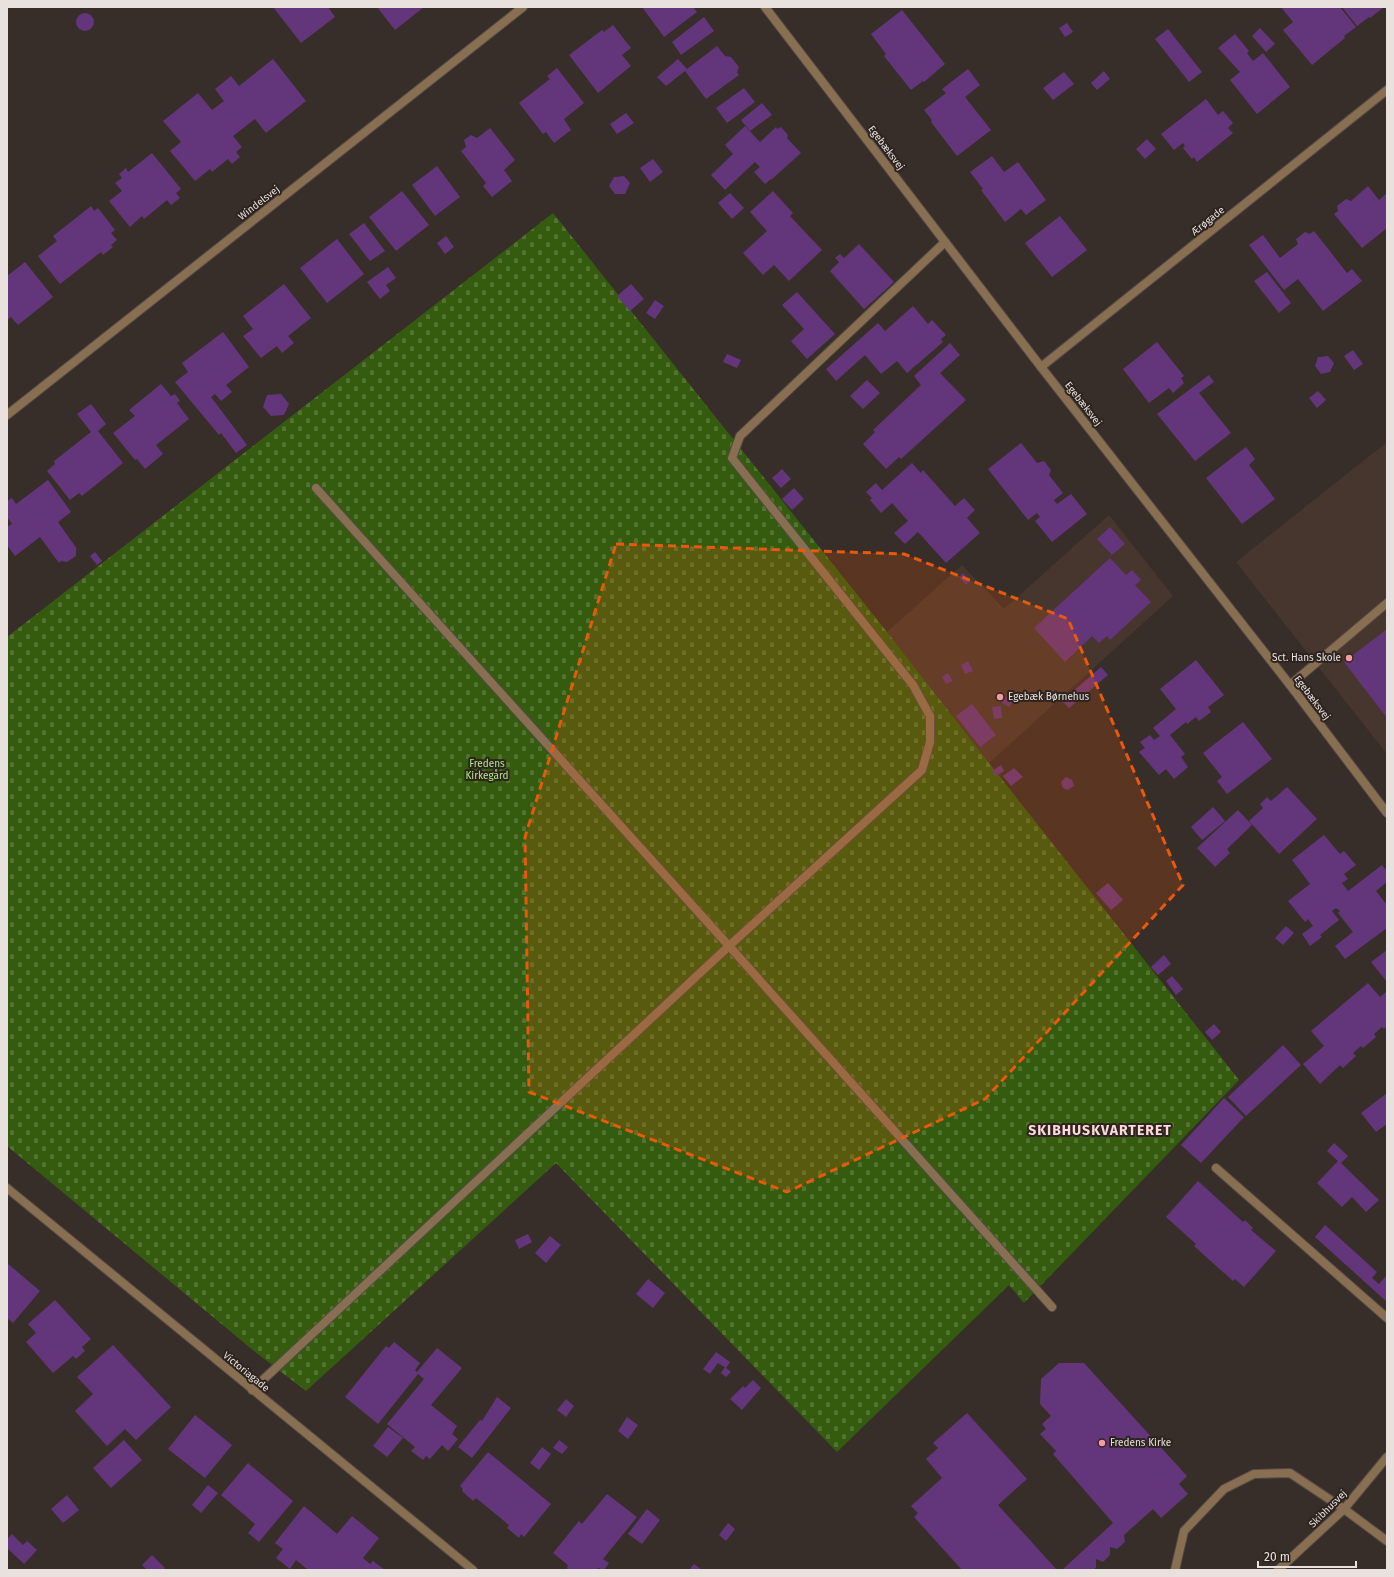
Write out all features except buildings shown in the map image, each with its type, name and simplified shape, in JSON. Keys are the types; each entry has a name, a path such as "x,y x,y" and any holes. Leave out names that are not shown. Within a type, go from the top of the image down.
{"street":[{"name":"Windelsvej","path":"7,415 524,7"},
{"name":"Egebæksvej","path":"765,7 1041,367 1290,685 1387,813"},
{"name":"Ærøgade","path":"1041,367 1387,90"},
{"path":"252,1390 729,946 922,770 930,742 930,716 913,684 732,458 740,436 945,242"},
{"path":"316,488 1052,1307"},
{"path":"1290,685 1387,603"},
{"path":"1216,1168 1387,1318"},
{"name":"Victoriagade","path":"7,1188 473,1570"},
{"name":"Skibhusvej","path":"1278,1570 1344,1509 1387,1457"},
{"path":"1175,1570 1184,1531 1224,1489 1254,1474 1290,1473 1344,1509 1387,1541"}],"highlighted area":[{"path":"616,544 904,554 1068,619 1183,885 985,1099 787,1192 529,1092 525,837"}],"shaded area":[{"name":"Sct. Hans Skole","path":"1387,442 1387,754 1236,562"},
{"name":"Egebæk Børnehus","path":"1109,515 1173,596 989,763 887,632 962,565 1004,609"}],"green space":[{"name":"Fredens Kirkegård","path":"553,213 887,632 1239,1080 1024,1303 1009,1285 837,1452 556,1163 306,1391 254,1351 7,1146 7,637"}],"place":[{"name":"Sct. Hans Skole","path":"1349,658"},
{"name":"Egebæk Børnehus","path":"1000,697"},
{"name":"Fredens Kirke","path":"1102,1443"}],"district":[{"name":"SKIBHUSKVARTERET","path":"1100,1130"}]}
